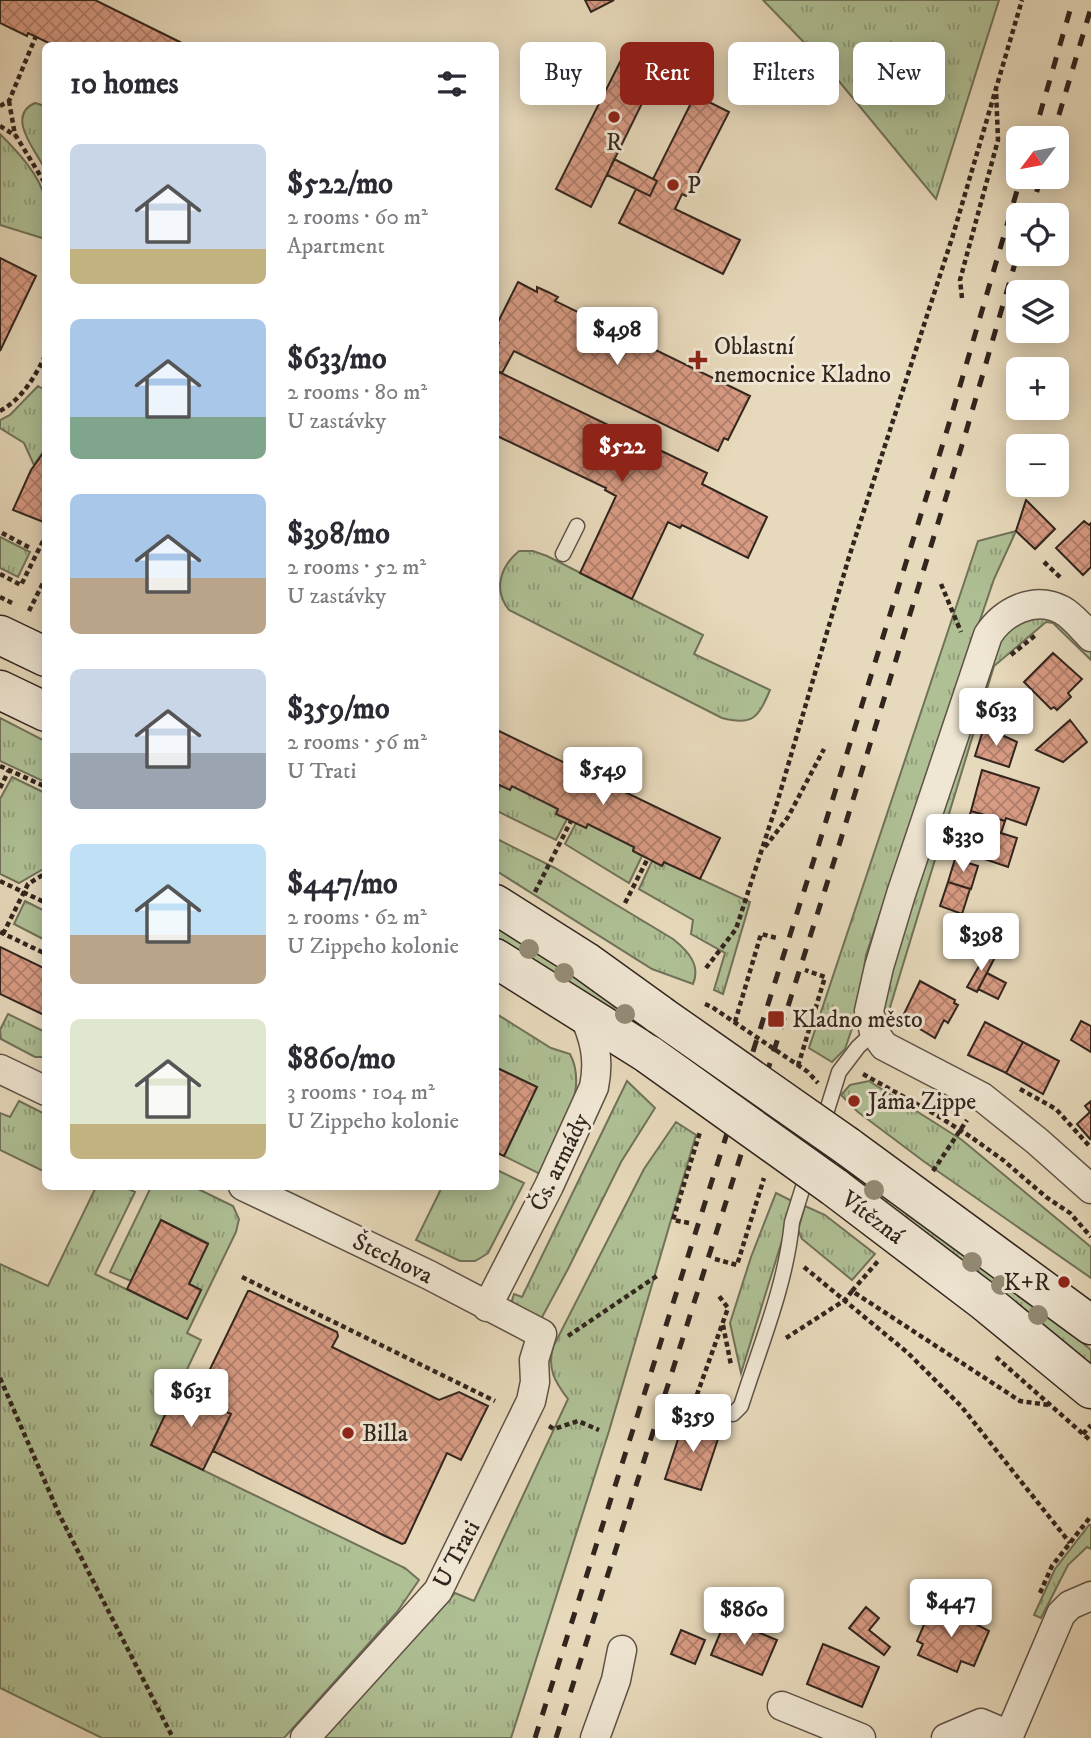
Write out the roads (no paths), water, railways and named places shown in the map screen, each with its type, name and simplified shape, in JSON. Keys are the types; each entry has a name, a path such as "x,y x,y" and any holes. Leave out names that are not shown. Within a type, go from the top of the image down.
{"main road":[{"path":"0,635 42,655"},
{"path":"0,690 42,710"},
{"name":"Vítězná","path":"499,907 585,961 847,1146 1091,1325"},
{"path":"499,960 582,1010"},
{"name":"Vítězná","path":"582,1010 834,1187 984,1301 1091,1389"}],"street":[{"path":"1091,637 1061,609 1042,604 1036,617 1012,612 994,626 983,645 879,967 869,1011 869,1021 884,1046 982,1097 1037,1140 1091,1189"},
{"name":"Čs. armády","path":"487,1307 549,1186 594,1087 597,1046 582,1010"},
{"path":"0,1069 42,1089"},
{"name":"Štechova","path":"251,1190 447,1284 487,1307 554,1336"},
{"name":"U Trati","path":"305,1738 428,1603 448,1574 531,1401 535,1382 534,1360 554,1336"},
{"path":"946,1738 981,1723 1008,1736 1060,1614 1070,1605 1091,1596"},
{"path":"595,1738 616,1680 622,1650"},
{"path":"782,1706 861,1738"}],"lane":[{"path":"563,554 576,526"},
{"path":"733,1414 741,1406 788,1254 792,1222 839,1072 844,1063 874,1032"}],"railway":[{"path":"1036,126 1073,0"},
{"path":"1056,126 1091,8"},
{"path":"535,1738 817,850 948,427 1017,189"},
{"path":"1033,203 1038,189"},
{"path":"556,1738 836,855 1014,266"}],"place":[{"name":"R","path":"614,117"},
{"name":"P","path":"673,185"},
{"name":"Oblastní nemocnice Kladno","path":"698,360"},
{"name":"Kladno město","path":"776,1019"},
{"name":"Jáma Zippe","path":"854,1101"},
{"name":"K+R","path":"1064,1282"},
{"name":"Billa","path":"348,1433"}]}
